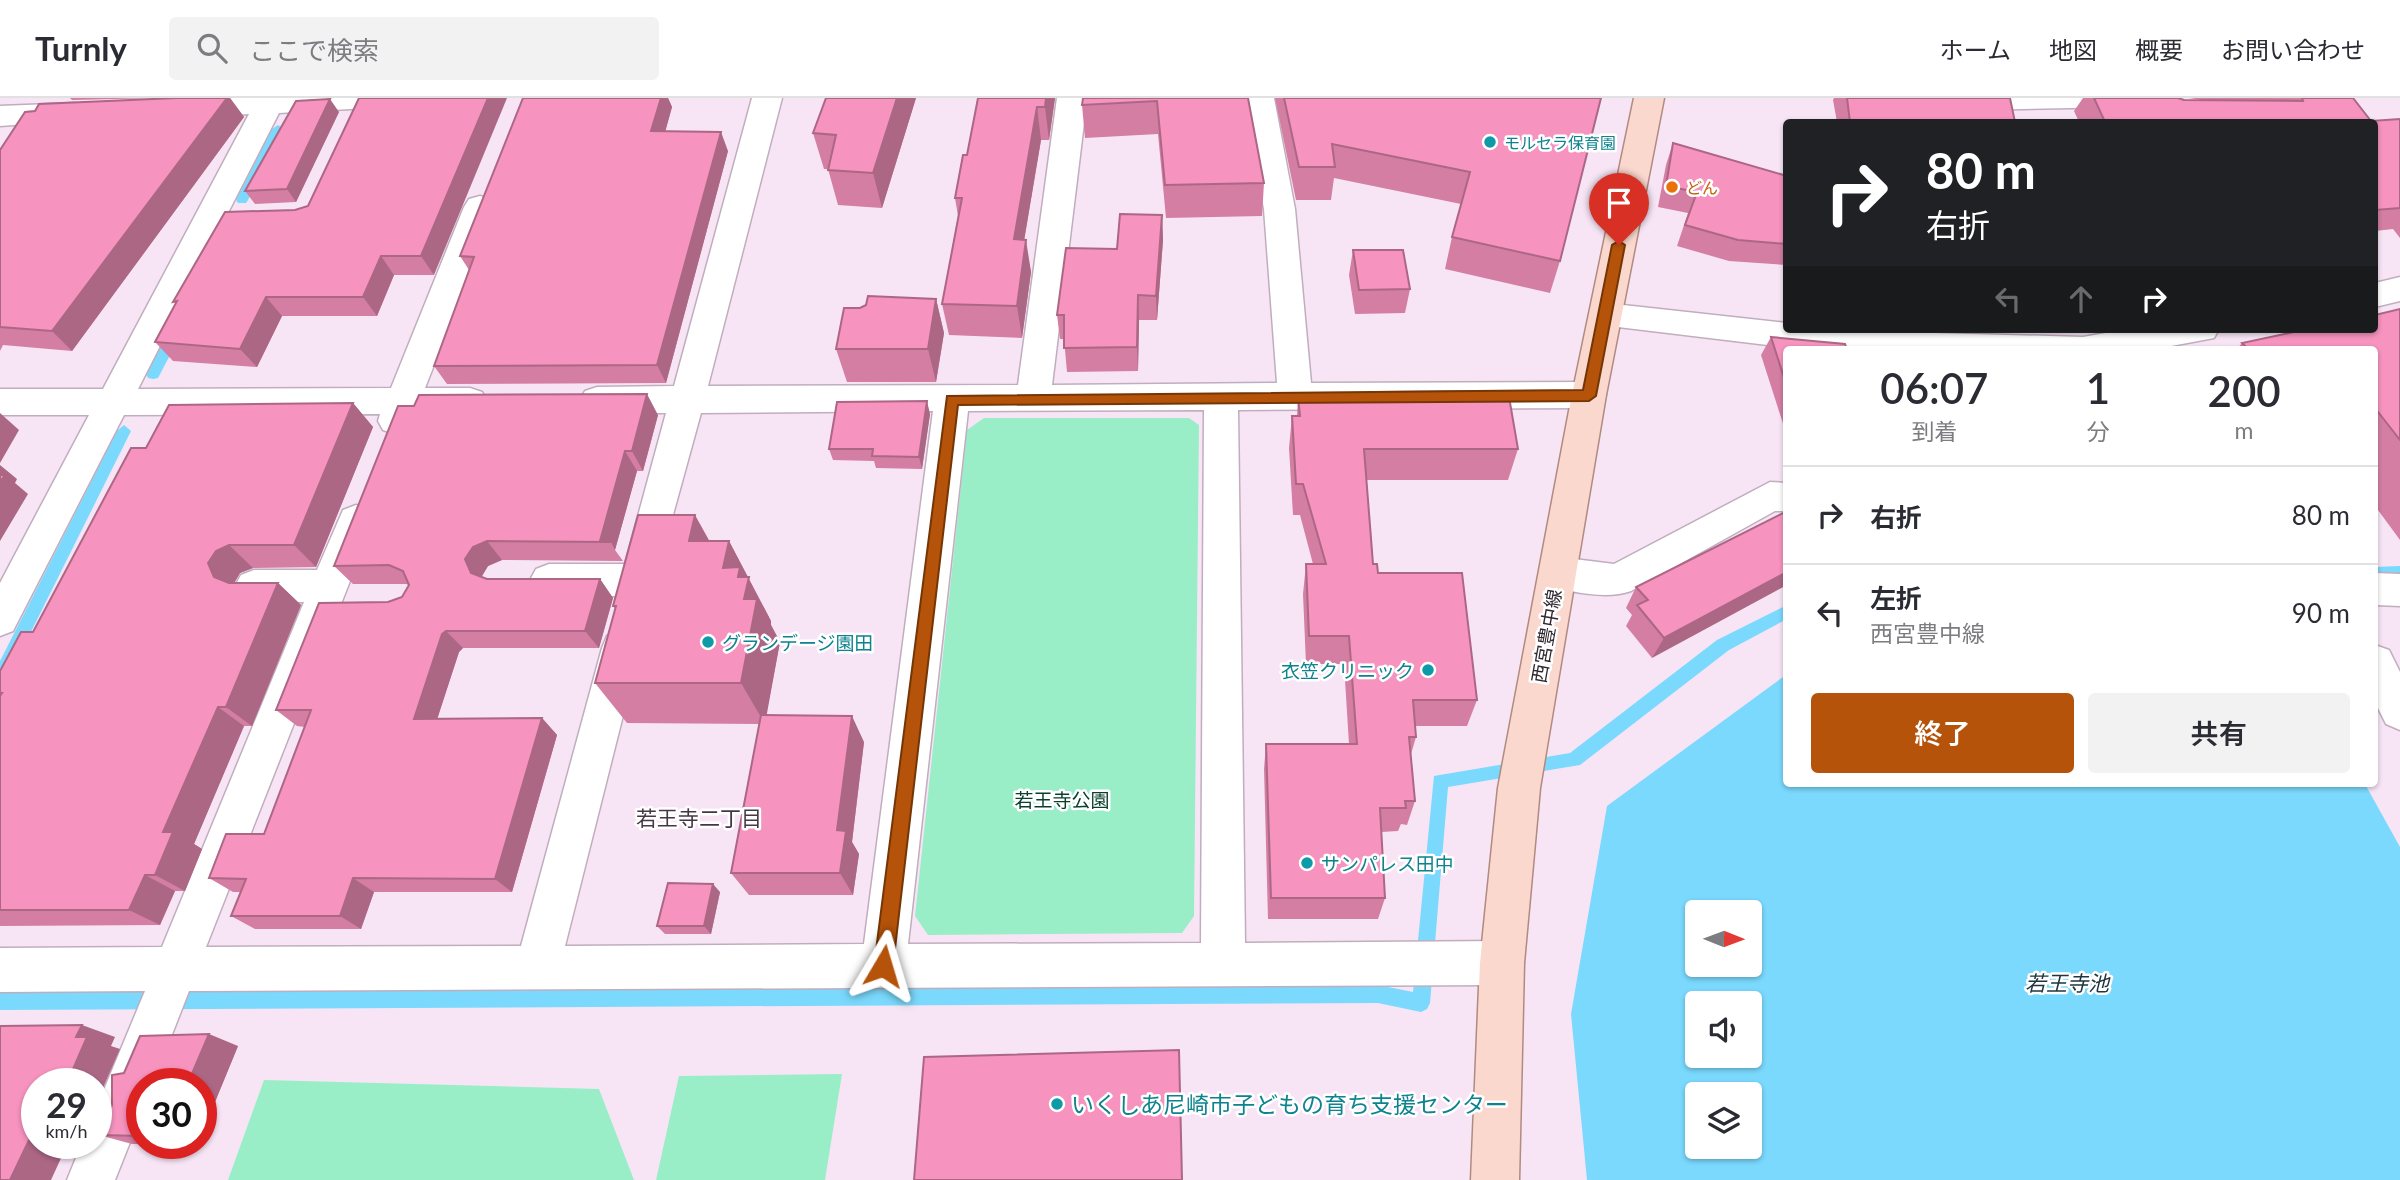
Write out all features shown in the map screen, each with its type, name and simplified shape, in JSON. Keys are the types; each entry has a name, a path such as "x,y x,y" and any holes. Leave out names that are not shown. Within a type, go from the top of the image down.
{"main road":[{"name":"西宮豊中線","path":"1495,1180 1502,963 1523,771 1589,396 1648,98"}],"street":[{"path":"537,967 767,98"},
{"path":"1033,397 1072,98"},
{"path":"1259,98 1268,130 1278,194 1295,397"},
{"path":"1899,98 2015,101 2121,98"},
{"path":"0,620 271,101"},
{"path":"161,109 271,101 368,107"},
{"path":"6,146 20,110 106,111"},
{"path":"384,450 493,174"},
{"path":"209,218 247,217"},
{"path":"2378,294 2400,289"},
{"path":"1605,314 1838,341 2005,338 2062,346"},
{"path":"2101,346 2178,333"},
{"path":"565,400 1589,396"},
{"path":"1221,398 1223,965"},
{"path":"883,966 952,399"},
{"path":"0,402 498,400"},
{"path":"92,1180 369,487"},
{"path":"1558,573 1618,580 1770,496 1783,497"},
{"path":"516,580 633,603"},
{"path":"254,586 327,595 364,603"},
{"path":"2378,589 2400,590"},
{"path":"2378,668 2400,712"},
{"path":"0,970 170,990 537,967 1502,963"}],"green space":[{"name":"若王寺公園","path":"984,418 1189,418 1199,425 1194,916 1182,933 928,935 915,916 967,430"},
{"path":"842,1074 825,1180 656,1180 679,1076"},
{"path":"264,1080 599,1089 634,1180 228,1180"}],"water":[{"name":"若王寺池","path":"1783,677 1783,787 2367,787 2400,847 2400,1180 1587,1180 1571,1014 1607,806"}],"building":[{"path":"227,98 52,331 0,327 0,150 25,112 35,111 39,104"},
{"path":"359,98 488,98 421,256 381,256 363,297 266,297 240,349 155,342 177,301 173,302 225,212 295,210 308,206"},
{"path":"523,98 661,98 651,131 721,132 657,365 434,366 474,257 460,256"},
{"path":"826,98 897,98 873,173 828,170 836,135 813,133"},
{"path":"978,98 1046,98 1045,107 1037,107 1014,239 1026,240 1017,306 942,304 962,198 955,198"},
{"path":"1083,98 1248,98 1264,183 1165,185 1157,101 1082,105"},
{"name":"モルセラ保育園","path":"1284,98 1601,98 1560,261 1452,237 1470,172 1332,144 1335,167 1299,167"},
{"path":"1847,98 2010,98 2014,119 1850,119"},
{"path":"2094,98 2303,101 2302,98 2353,98 2369,119 2104,119"},
{"path":"330,99 287,189 245,191 296,101"},
{"path":"2400,119 2400,208 2378,210 2378,121"},
{"path":"1673,143 1783,175 1783,244 1738,240 1685,225 1697,192 1666,186"},
{"path":"1120,214 1162,215 1156,296 1138,295 1137,347 1064,348 1064,315 1057,315 1066,248 1117,249"},
{"path":"1353,250 1403,250 1410,289 1359,290"},
{"path":"868,296 936,299 928,349 836,349 844,308 860,308 866,305"},
{"path":"2400,309 2400,440 2378,412 2378,346 2245,346 2242,343 2289,333 2378,333 2378,314"},
{"path":"1771,337 1845,344 1846,346 1783,346 1783,374"},
{"path":"1508,391 1518,449 1364,449 1373,564 1377,564 1378,573 1462,573 1477,700 1413,700 1416,737 1409,737 1415,801 1405,801 1406,808 1380,808 1385,898 1271,898 1266,744 1357,744 1349,636 1309,636 1306,564 1326,564 1303,484 1296,484 1292,416 1300,416 1298,397 1379,397 1379,392"},
{"path":"647,394 632,451 625,451 600,541 611,542 487,541 473,547 465,559 471,573 487,579 600,579 585,631 446,631 442,634 414,719 542,718 495,879 353,878 340,916 231,916 246,879 209,878 226,834 264,834 311,710 276,710 319,603 388,602 402,597 409,585 403,571 389,565 334,566 398,406 414,406 419,395"},
{"path":"927,401 919,457 872,456 873,449 829,449 837,402"},
{"path":"353,403 294,545 229,545 216,551 208,563 214,577 229,583 278,583 226,707 218,707 163,832 173,832 155,875 145,875 129,910 0,910 0,671 21,632 33,632 131,448 146,448 169,405"},
{"path":"1783,513 1783,574 1664,638 1637,605 1648,600 1636,587"},
{"path":"638,515 695,515 689,541 729,541 723,568 740,567 738,577 749,577 744,599 757,599 741,683 595,683"},
{"path":"761,715 852,716 837,830 846,831 840,873 731,873"},
{"path":"668,883 713,884 704,926 657,926"},
{"path":"82,1025 76,1037 87,1037 74,1068 21,1068 21,1157 10,1180 0,1180 0,1026"},
{"path":"209,1034 194,1068 126,1068 140,1036"},
{"name":"いくしあ尼崎市子どもの育ち支援センター","path":"1179,1050 1182,1180 914,1180 924,1057"},
{"path":"126,1068 126,1136 112,1135 112,1075 124,1073"}],"waterway":[{"path":"242,200 278,129"},
{"path":"153,374 173,336"},
{"path":"0,677 124,431"},
{"path":"2378,573 2400,572"},
{"path":"0,1001 1378,994 1421,1003 1440,781 1574,760 1723,645 1783,613"}],"place":[{"name":"モルセラ保育園","path":"1490,142"},
{"name":"どん","path":"1672,187"},
{"name":"グランデージ園田","path":"708,642"},
{"name":"衣笠クリニック","path":"1428,670"},
{"name":"サンパレス田中","path":"1307,863"},
{"name":"いくしあ尼崎市子どもの育ち支援センター","path":"1057,1104"}],"district":[{"name":"若王寺二丁目","path":"699,817"}],"route":[{"path":"883,966 952,399 1589,396 1619,245"}]}
